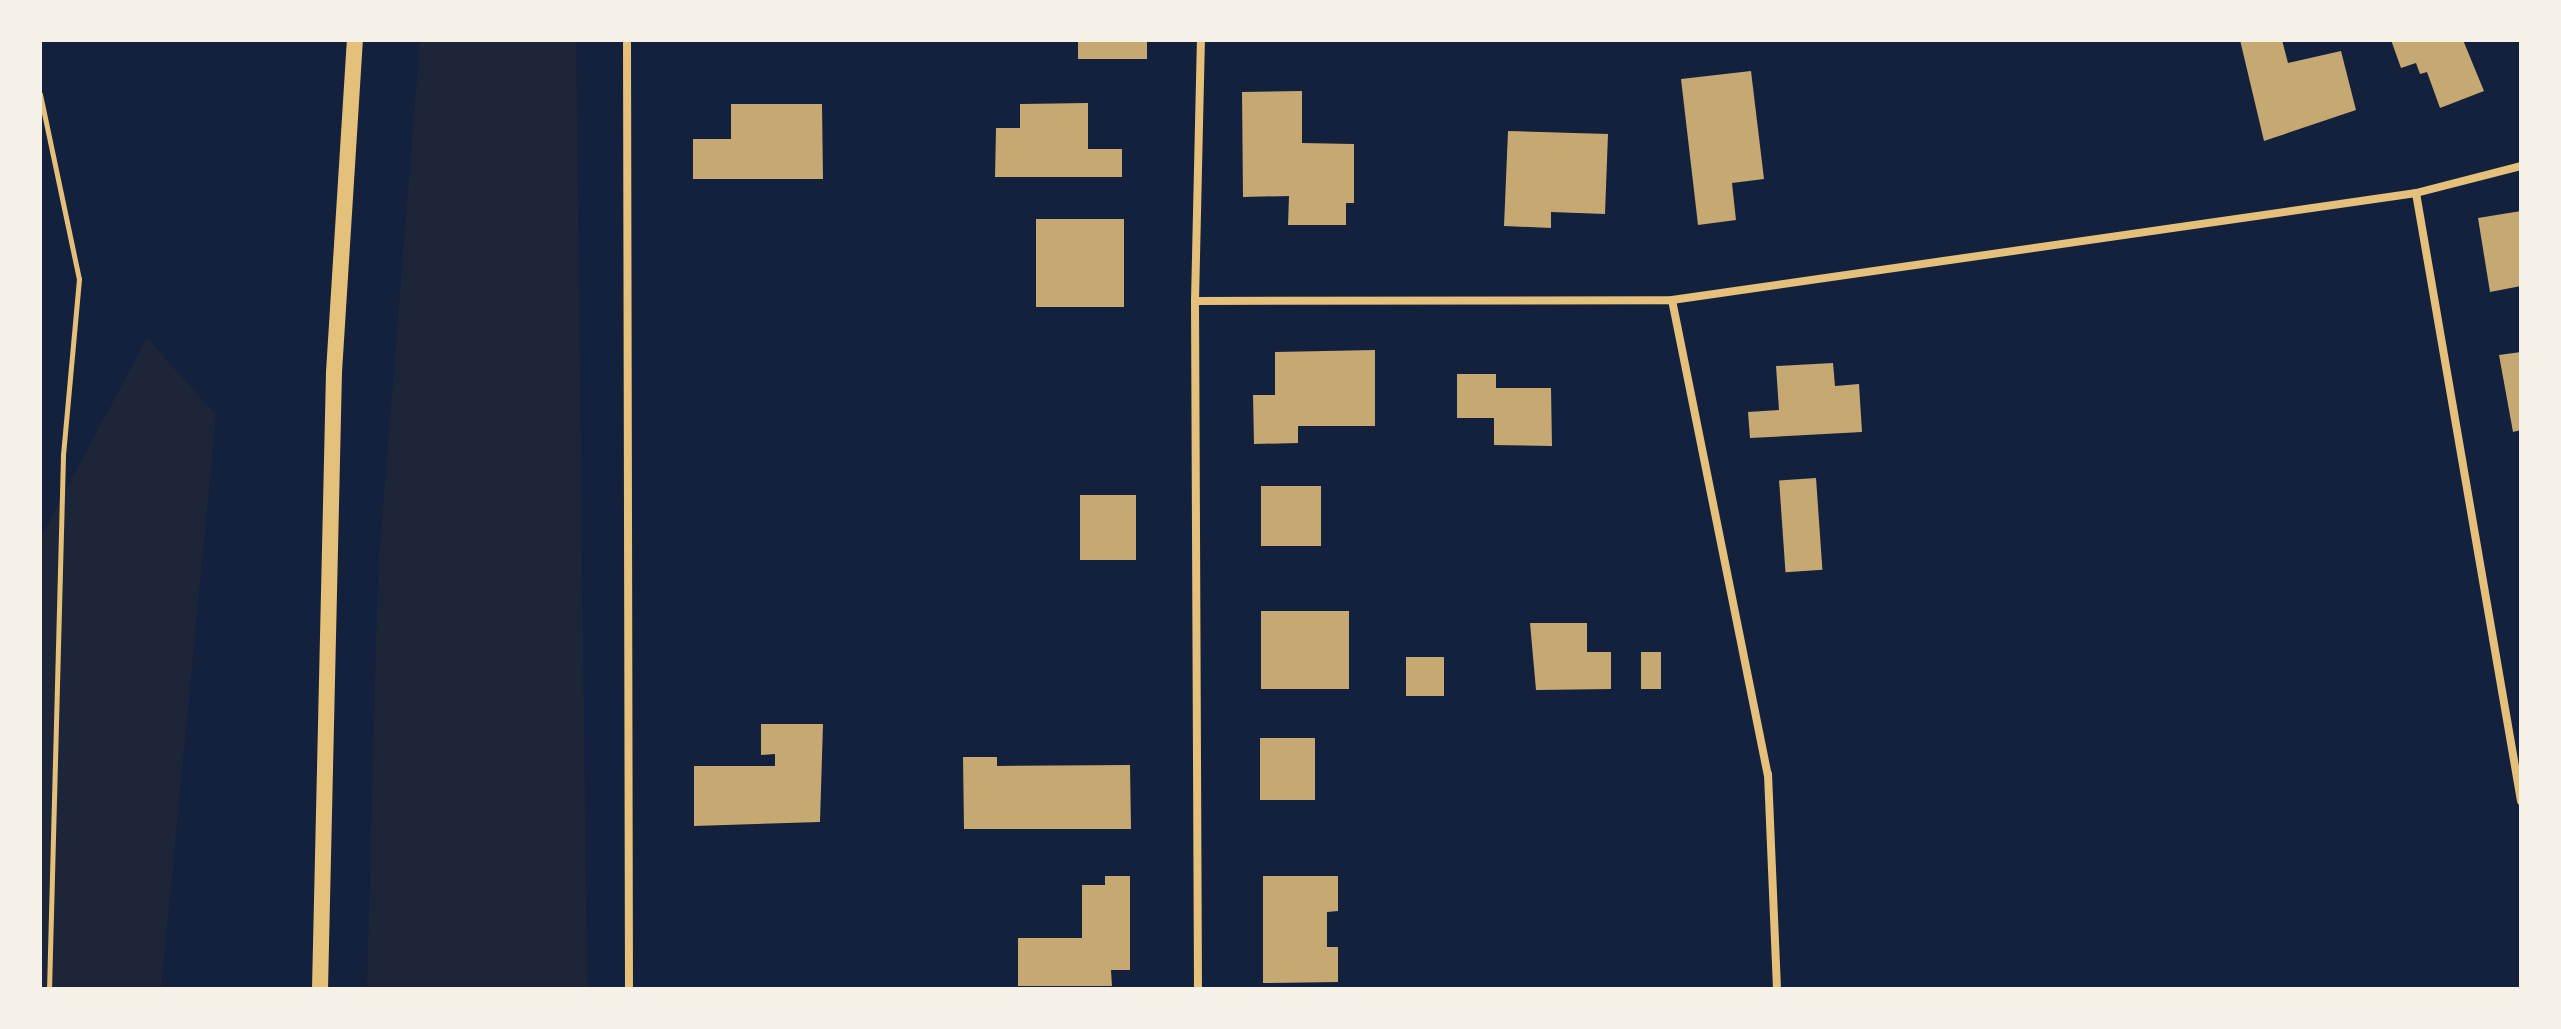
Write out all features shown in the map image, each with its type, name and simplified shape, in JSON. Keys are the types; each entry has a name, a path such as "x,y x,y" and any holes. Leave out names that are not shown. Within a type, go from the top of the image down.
{"main road":[{"path":"320,989 334,372 355,40"}],"street":[{"path":"627,40 629,989"},
{"path":"1198,989 1195,301 1201,40"},
{"path":"1195,301 1672,300 2416,193 2521,166"},
{"path":"2416,193 2521,801"},
{"path":"1672,300 1768,774 1777,989"}],"path":[{"path":"40,94 79,279 63,456 49,989"}],"shaded area":[{"path":"420,40 576,40 587,989 367,989 378,573"},
{"path":"147,338 216,415 161,989 40,989 40,539"}],"building":[{"path":"1078,40 1147,40 1147,59 1078,59"},
{"path":"2240,40 2282,40 2288,63 2341,51 2356,110 2264,141"},
{"path":"2391,40 2463,40 2484,91 2440,108 2427,72 2420,74 2416,63 2401,68"},
{"path":"1751,71 1764,179 1732,183 1736,220 1698,225 1681,79"},
{"path":"1302,91 1302,143 1354,144 1354,203 1346,203 1346,225 1288,225 1289,196 1243,197 1242,92"},
{"path":"1088,103 1088,149 1122,149 1122,177 995,177 996,128 1020,128 1020,104"},
{"path":"731,104 822,104 823,179 693,179 693,139 731,139"},
{"path":"1508,131 1608,134 1605,214 1551,212 1551,228 1504,226"},
{"path":"2521,211 2521,286 2490,292 2478,218"},
{"path":"1036,219 1124,219 1124,307 1036,307"},
{"path":"1375,350 1375,426 1298,426 1298,443 1254,444 1253,395 1275,395 1275,352"},
{"path":"2521,352 2521,430 2513,432 2499,355"},
{"path":"1833,363 1835,386 1859,384 1862,432 1750,438 1748,412 1779,410 1776,366"},
{"path":"1457,374 1496,374 1496,388 1551,388 1552,446 1494,445 1494,418 1457,418"},
{"path":"1816,478 1822,570 1786,572 1779,481"},
{"path":"1261,486 1321,486 1321,546 1261,546"},
{"path":"1080,495 1136,495 1136,560 1080,560"},
{"path":"1261,611 1349,611 1349,689 1261,689"},
{"path":"1530,623 1587,623 1587,652 1611,652 1611,689 1536,690"},
{"path":"1641,652 1661,652 1661,689 1641,689"},
{"path":"1406,657 1444,657 1444,696 1406,696"},
{"path":"761,724 823,724 820,822 694,826 694,766 775,766 775,754 761,755"},
{"path":"1260,738 1315,738 1315,800 1260,800"},
{"path":"963,757 997,757 997,766 1130,765 1131,829 964,829"},
{"path":"1105,876 1130,876 1130,970 1111,970 1112,986 1018,986 1018,938 1082,938 1082,885 1105,885"},
{"path":"1263,876 1338,876 1338,911 1327,912 1327,947 1338,947 1338,982 1263,983"}]}
